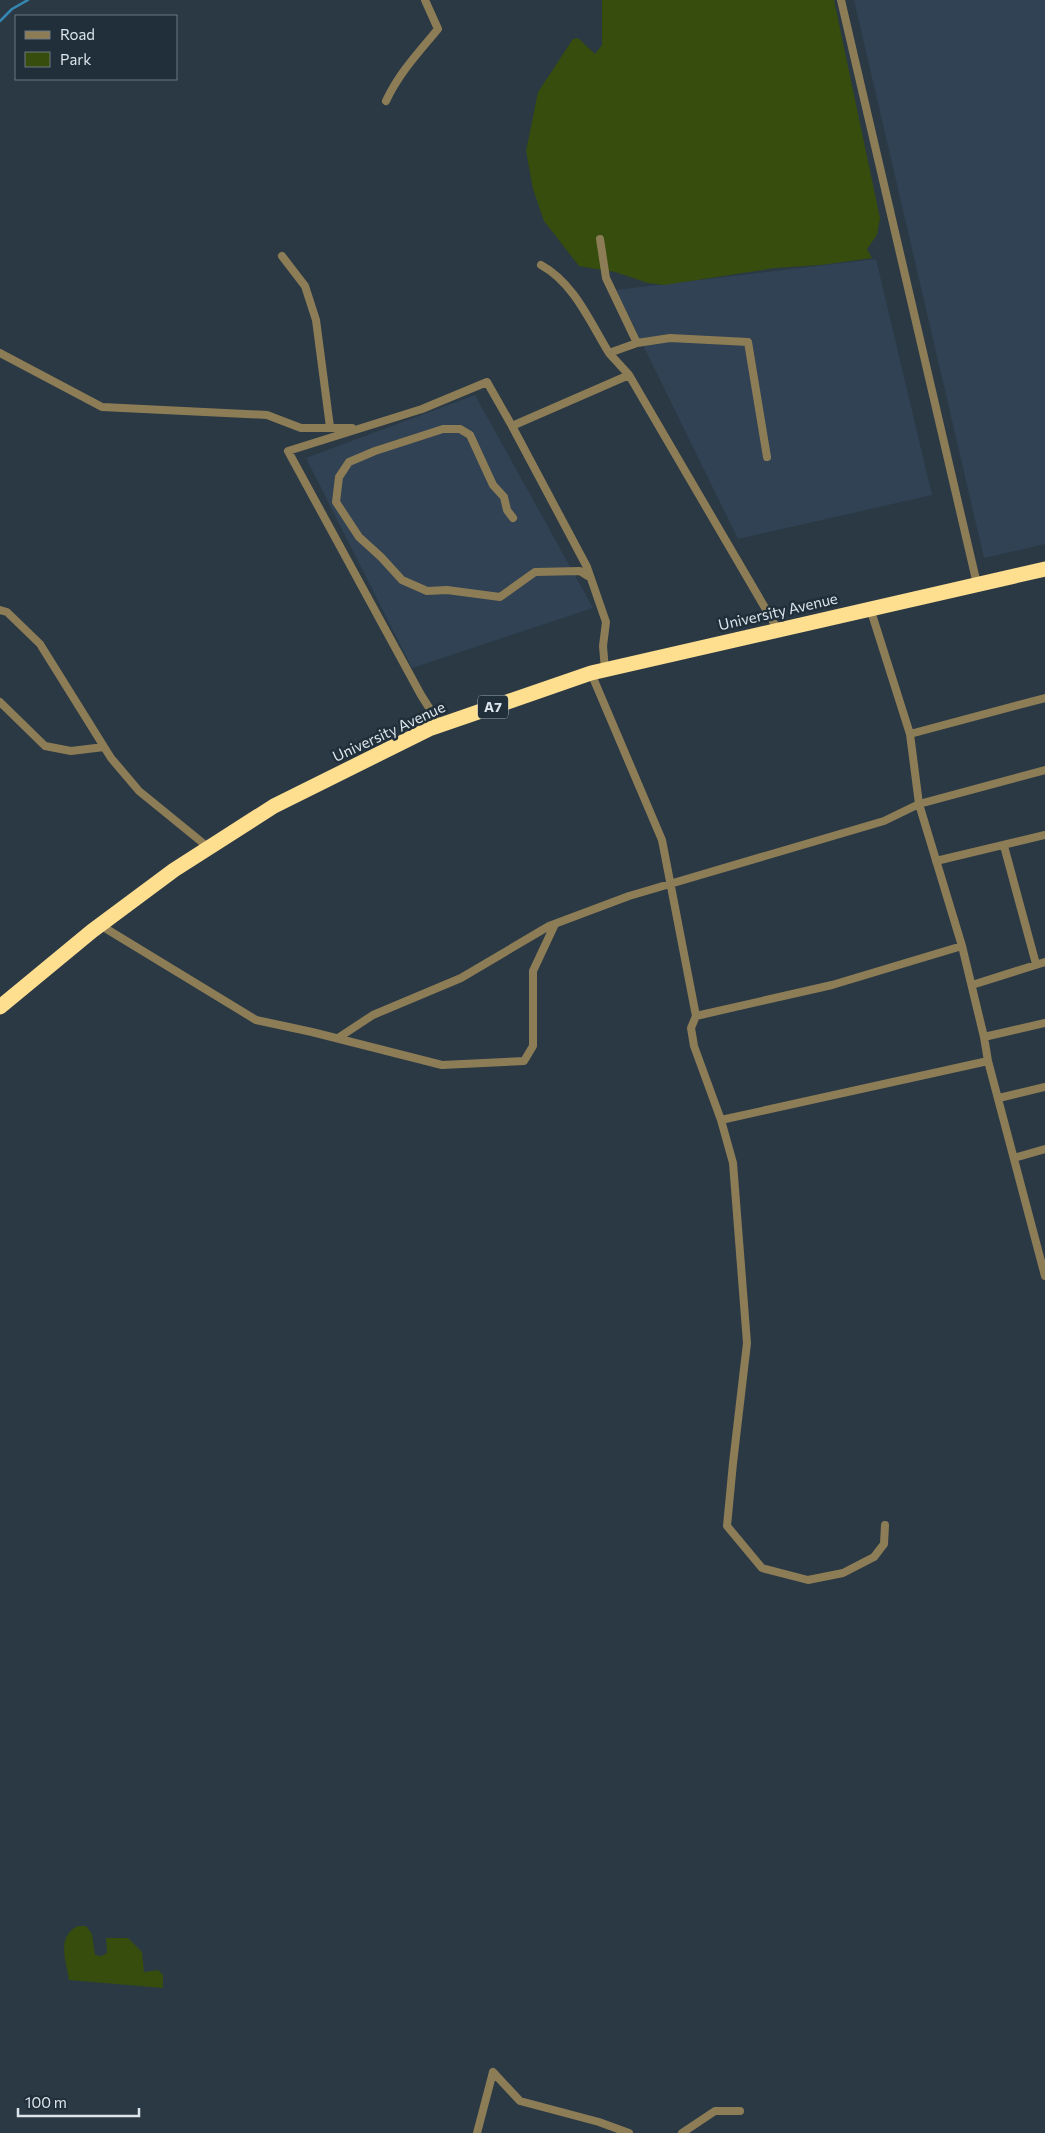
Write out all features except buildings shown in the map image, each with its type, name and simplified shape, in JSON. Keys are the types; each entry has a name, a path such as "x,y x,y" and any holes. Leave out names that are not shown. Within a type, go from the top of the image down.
{"highway":[{"name":"University Avenue","path":"4,1003 100,925 174,870 274,806 429,729 598,671 1045,569"}],"street":[{"path":"386,101 405,69 438,29 425,0"},
{"path":"841,0 977,584"},
{"path":"600,239 606,278 636,343"},
{"path":"282,256 305,286 316,320 330,427"},
{"path":"541,266 554,273 568,286 609,353 628,375 778,630"},
{"path":"609,353 636,343 670,338 748,342 767,457"},
{"path":"0,353 102,407 267,415 301,428 359,428"},
{"path":"512,426 628,375"},
{"path":"440,725 417,687 288,451 422,409 487,382 586,567 606,622 598,671 662,840 696,1016 691,1028 694,1046 721,1120 733,1163 747,1343 727,1526 762,1568 808,1580 843,1573 874,1557 884,1544 885,1525"},
{"path":"513,518 507,510 504,497 493,485 470,435 460,429 443,429 426,433 375,451 349,462 339,477 336,502 359,537 402,580 427,591 461,591 500,598 535,572 580,571 588,576"},
{"path":"870,608 910,734 919,804 962,946 988,1061 1045,1276"},
{"path":"0,610 7,612 40,644 104,747 139,791 209,848"},
{"path":"910,734 1045,698"},
{"path":"0,702 45,746 71,751 104,747"},
{"path":"338,1038 373,1015 462,978 555,924 629,896 884,821 919,804 1045,770"},
{"path":"936,861 1045,835"},
{"path":"1004,846 1036,964"},
{"path":"100,925 256,1020 338,1038 442,1065 524,1061 533,1046 533,971 555,924"},
{"path":"696,1016 832,986 962,946"},
{"path":"972,985 1045,962"},
{"path":"984,1037 1045,1023"},
{"path":"721,1120 988,1061"},
{"path":"999,1098 1045,1087"},
{"path":"1014,1158 1045,1149"},
{"path":"477,2133 493,2072 520,2101 599,2122 629,2133"},
{"path":"682,2133 715,2111 740,2111"}],"shaded area":[{"path":"854,0 1045,0 1045,544 984,558"},
{"path":"876,259 932,495 738,539 616,290"},
{"path":"475,395 593,608 412,668 306,458"}],"green space":[{"path":"602,0 834,0 880,218 877,235 867,249 872,258 821,265 775,268 664,285 648,283 615,272 579,266 544,221 533,189 526,151 538,92 573,39 578,38 595,54 602,45"},
{"path":"78,1926 86,1926 92,1934 95,1955 101,1956 107,1953 106,1938 128,1938 142,1952 144,1972 158,1970 163,1975 163,1988 69,1980 64,1950 65,1942 71,1930"}],"waterway":[{"path":"0,21 12,9 28,0"}]}
